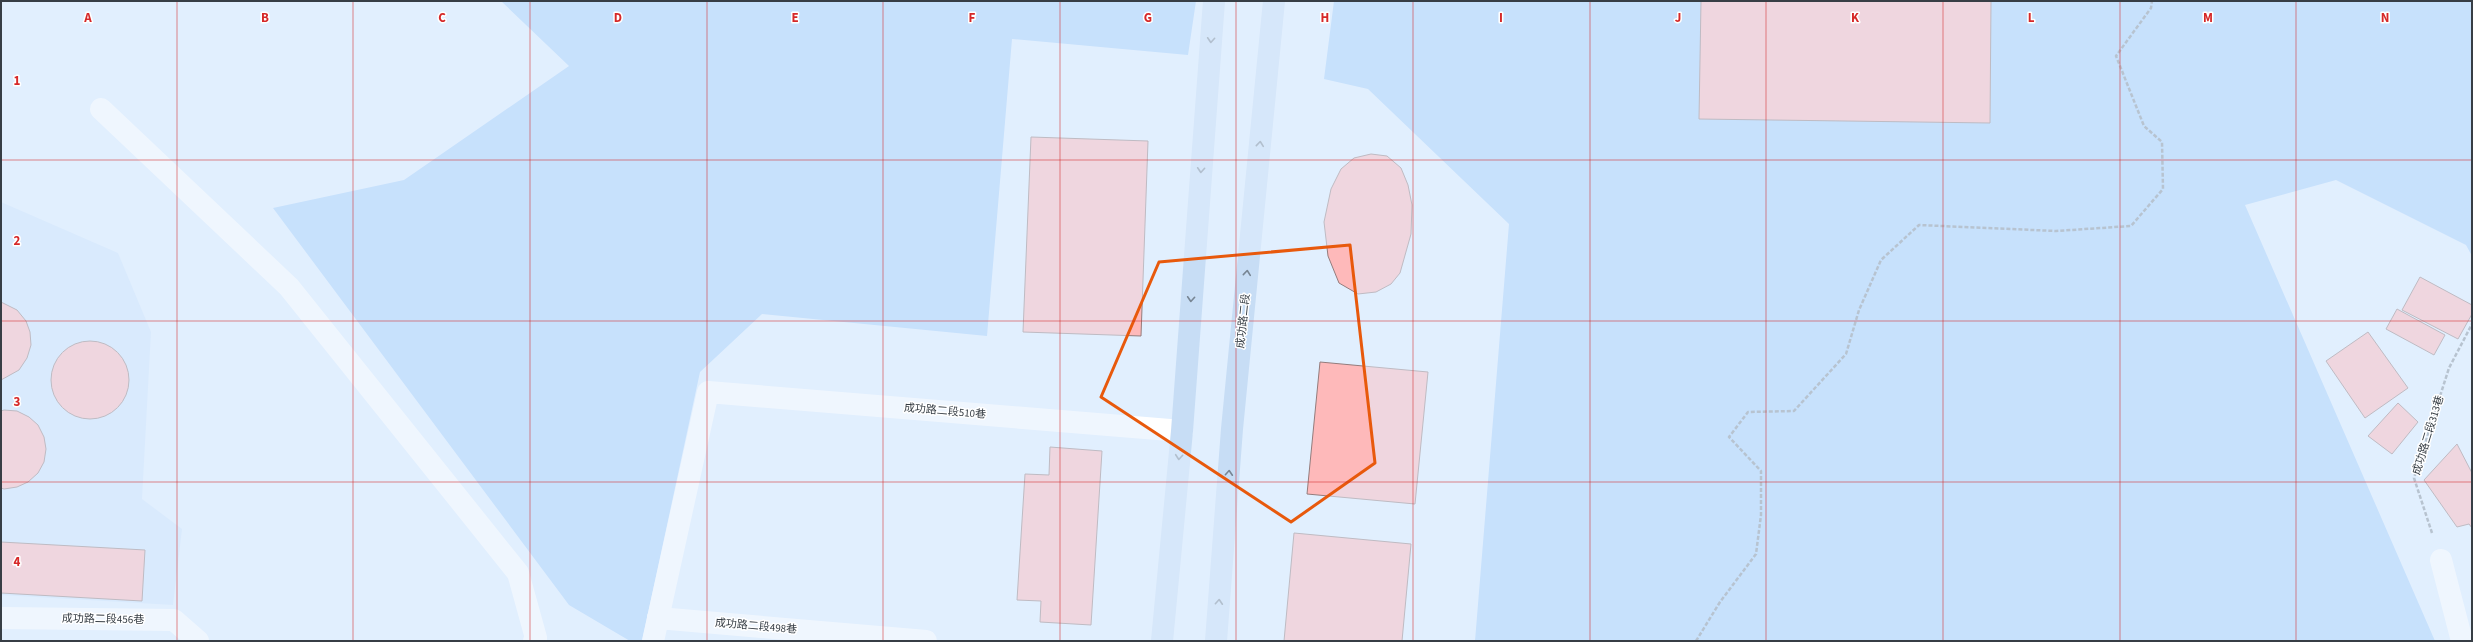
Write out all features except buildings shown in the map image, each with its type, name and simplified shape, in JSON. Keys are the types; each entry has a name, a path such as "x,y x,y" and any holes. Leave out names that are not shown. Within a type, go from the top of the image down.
{"main road":[{"path":"1162,641 1182,430 1214,1"},
{"name":"成功路二段","path":"1216,641 1233,421 1274,1"}],"street":[{"path":"102,109 289,287 518,573 536,638 534,641"},
{"name":"成功路二段510巷","path":"658,618 708,392 1182,430"},
{"path":"2441,560 2462,641"},
{"name":"成功路二段456巷","path":"1,618 174,620 198,641"},
{"path":"653,641 658,618"},
{"name":"成功路二段498巷","path":"658,618 926,641"}],"path":[{"path":"1696,641 1720,602 1756,554 1761,515 1761,471 1728,437 1748,412 1794,411 1846,354 1859,310 1881,260 1919,225 2056,231 2131,226 2163,189 2162,142 2144,126 2116,56 2151,8 2152,1"},
{"name":"成功路二段313巷","path":"2441,560 2414,478 2449,368 2472,324"}],"highlighted area":[{"path":"1350,245 1375,463 1291,522 1101,397 1159,262"}],"shaded area":[{"path":"501,1 1196,1 1188,55 1012,39 987,336 762,314 700,372 642,641 630,641 569,605 273,208 404,180 569,66"},
{"path":"1334,1 2472,1 2472,256 2466,245 2336,180 2245,205 2435,641 1475,641 1509,224 1368,89 1324,79"},
{"path":"1,202 118,253 151,332 142,499 182,529 173,605 1,595"}]}
